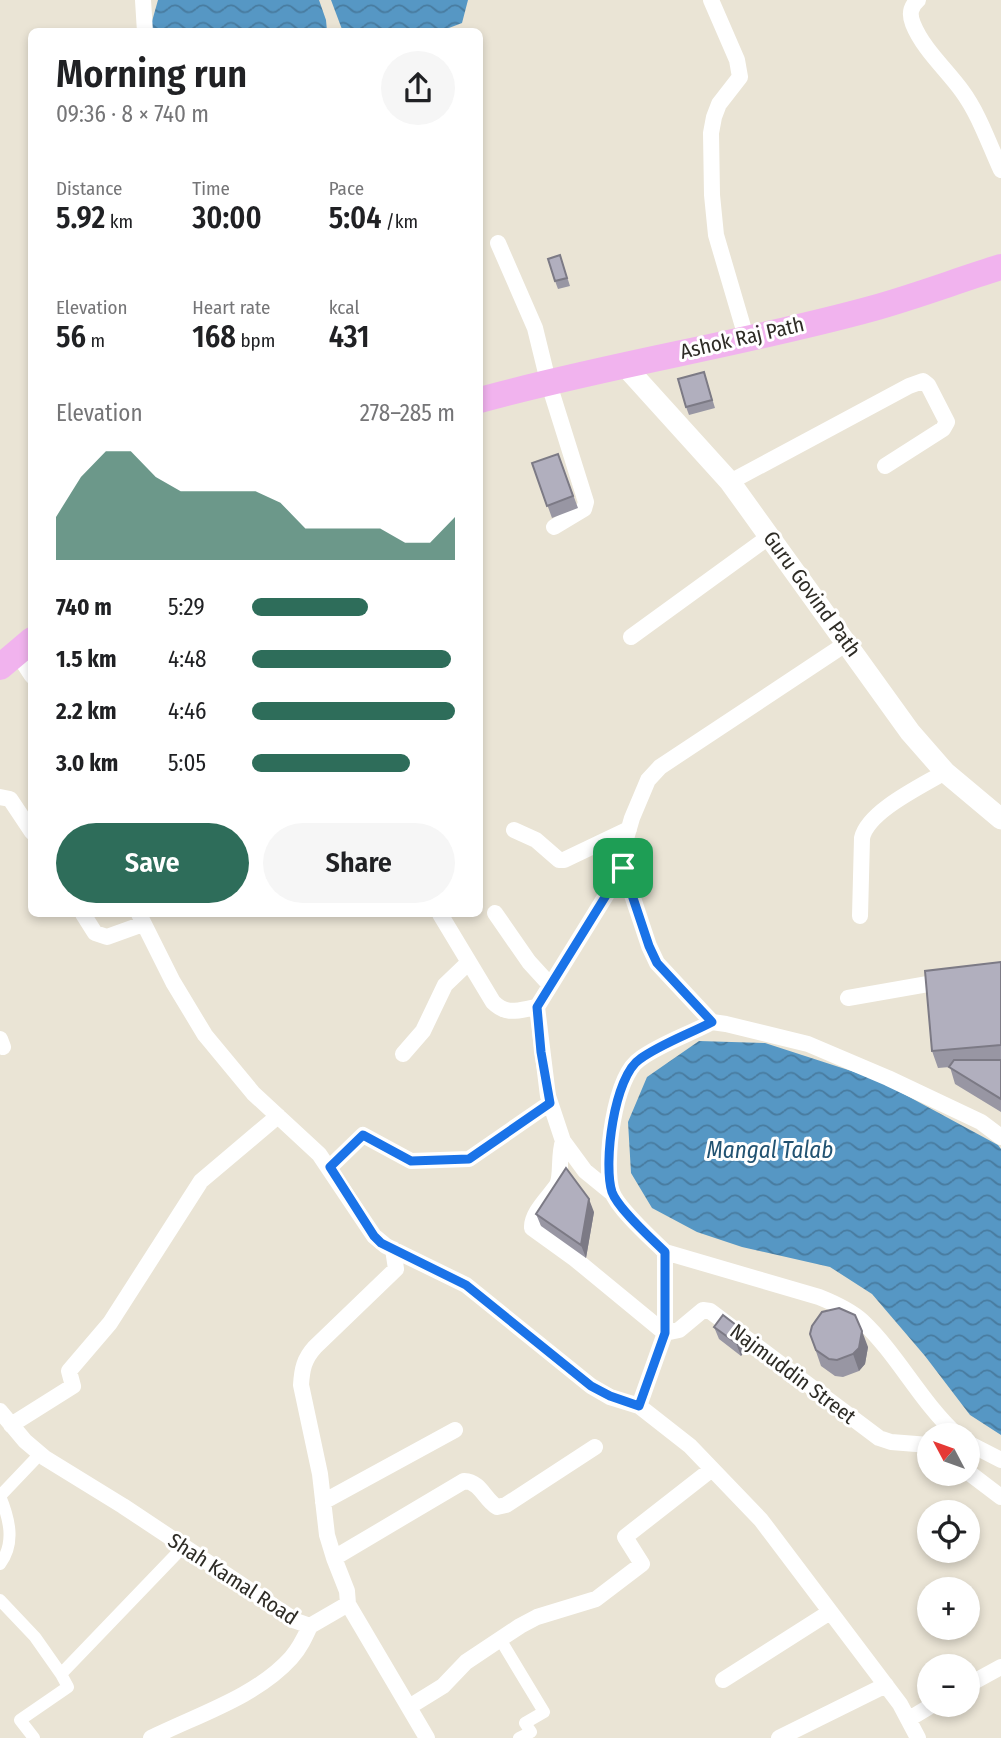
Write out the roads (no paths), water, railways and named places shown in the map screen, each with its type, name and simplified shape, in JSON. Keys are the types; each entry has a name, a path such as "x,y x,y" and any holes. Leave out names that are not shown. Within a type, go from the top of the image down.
{"main road":[{"name":"Ashok Raj Path","path":"483,399 548,381 625,366 874,308 1001,267"}],"street":[{"path":"143,0 145,28"},
{"path":"711,0 737,60 740,76 719,104 714,117 711,133 712,183 716,235 746,337"},
{"path":"918,0 912,5 912,23 918,35 964,93 1001,170"},
{"path":"498,243 527,308 586,502 584,509 554,527"},
{"name":"Guru Govind Path","path":"625,366 730,482 910,732 945,772 1001,819"},
{"path":"730,482 909,386 923,382 946,417 943,429 885,466"},
{"path":"631,637 770,536"},
{"path":"847,643 660,767 648,779 625,842 623,868 657,963 712,1022 808,1044 981,1122 1001,1137"},
{"path":"16,653 28,670"},
{"path":"860,916 862,838 866,826 877,815 945,772"},
{"path":"0,797 10,799 28,826"},
{"path":"514,830 536,840 559,860 564,860 629,829"},
{"path":"623,868 537,1007 550,1103 564,1141 585,1171 612,1193 665,1252 819,1297 861,1320 944,1423"},
{"path":"495,914 529,962 550,985"},
{"path":"85,917 95,933 107,937 141,919 173,982 205,1035 253,1093 304,1138 330,1167 374,1236 393,1249 466,1285 591,1386 639,1406 690,1446 761,1520 886,1685 909,1719 918,1738"},
{"path":"442,917 493,1002 500,1009 509,1012 537,1007"},
{"path":"403,1054 424,1031 445,985 469,962"},
{"path":"848,998 932,982 960,980"},
{"path":"612,1193 610,1141 622,1086 629,1072 638,1059 712,1022"},
{"path":"330,1167 363,1135 411,1161 469,1159 550,1103"},
{"path":"11,1425 73,1386 69,1371 110,1323 201,1181 278,1116"},
{"path":"564,1141 560,1152 559,1182 534,1217 532,1228 575,1259 665,1333"},
{"path":"393,1249 396,1269 314,1347 303,1364 302,1385 320,1474 327,1535 347,1591 348,1604 427,1738"},
{"path":"639,1406 665,1333 665,1252"},
{"name":"Najmuddin Street","path":"665,1333 678,1330 696,1313 710,1311 879,1438 917,1444"},
{"name":"Shah Kamal Road","path":"0,1411 24,1441 40,1454 296,1621 310,1626 348,1604"},
{"path":"323,1502 455,1430"},
{"path":"334,1558 464,1481 478,1486 497,1507 506,1505 595,1447"},
{"path":"980,1450 1001,1461"},
{"path":"0,1564 6,1555 11,1522 0,1496 40,1454"},
{"path":"409,1707 443,1686 466,1662 500,1639 537,1617 596,1599 633,1573 642,1564 625,1537 712,1468"},
{"path":"980,1481 1001,1497"},
{"path":"61,1674 184,1546"},
{"path":"0,1600 35,1637 68,1686 20,1720 34,1738"},
{"path":"723,1680 830,1612"},
{"path":"151,1738 260,1684 290,1659 301,1646 310,1626"},
{"path":"500,1639 544,1712 525,1723 531,1732 519,1738"},
{"path":"980,1678 1001,1667"},
{"path":"779,1738 886,1685"},
{"path":"909,1719 917,1714"}],"water":[{"path":"158,0 319,0 327,28 150,28"},
{"path":"331,0 468,0 462,23 449,28 342,28"},
{"name":"Mangal Talab","path":"699,1041 765,1043 876,1079 998,1145 1001,1149 1001,1435 970,1415 925,1356 872,1294 830,1267 742,1247 697,1232 652,1208 631,1173 628,1122 647,1077"}]}
